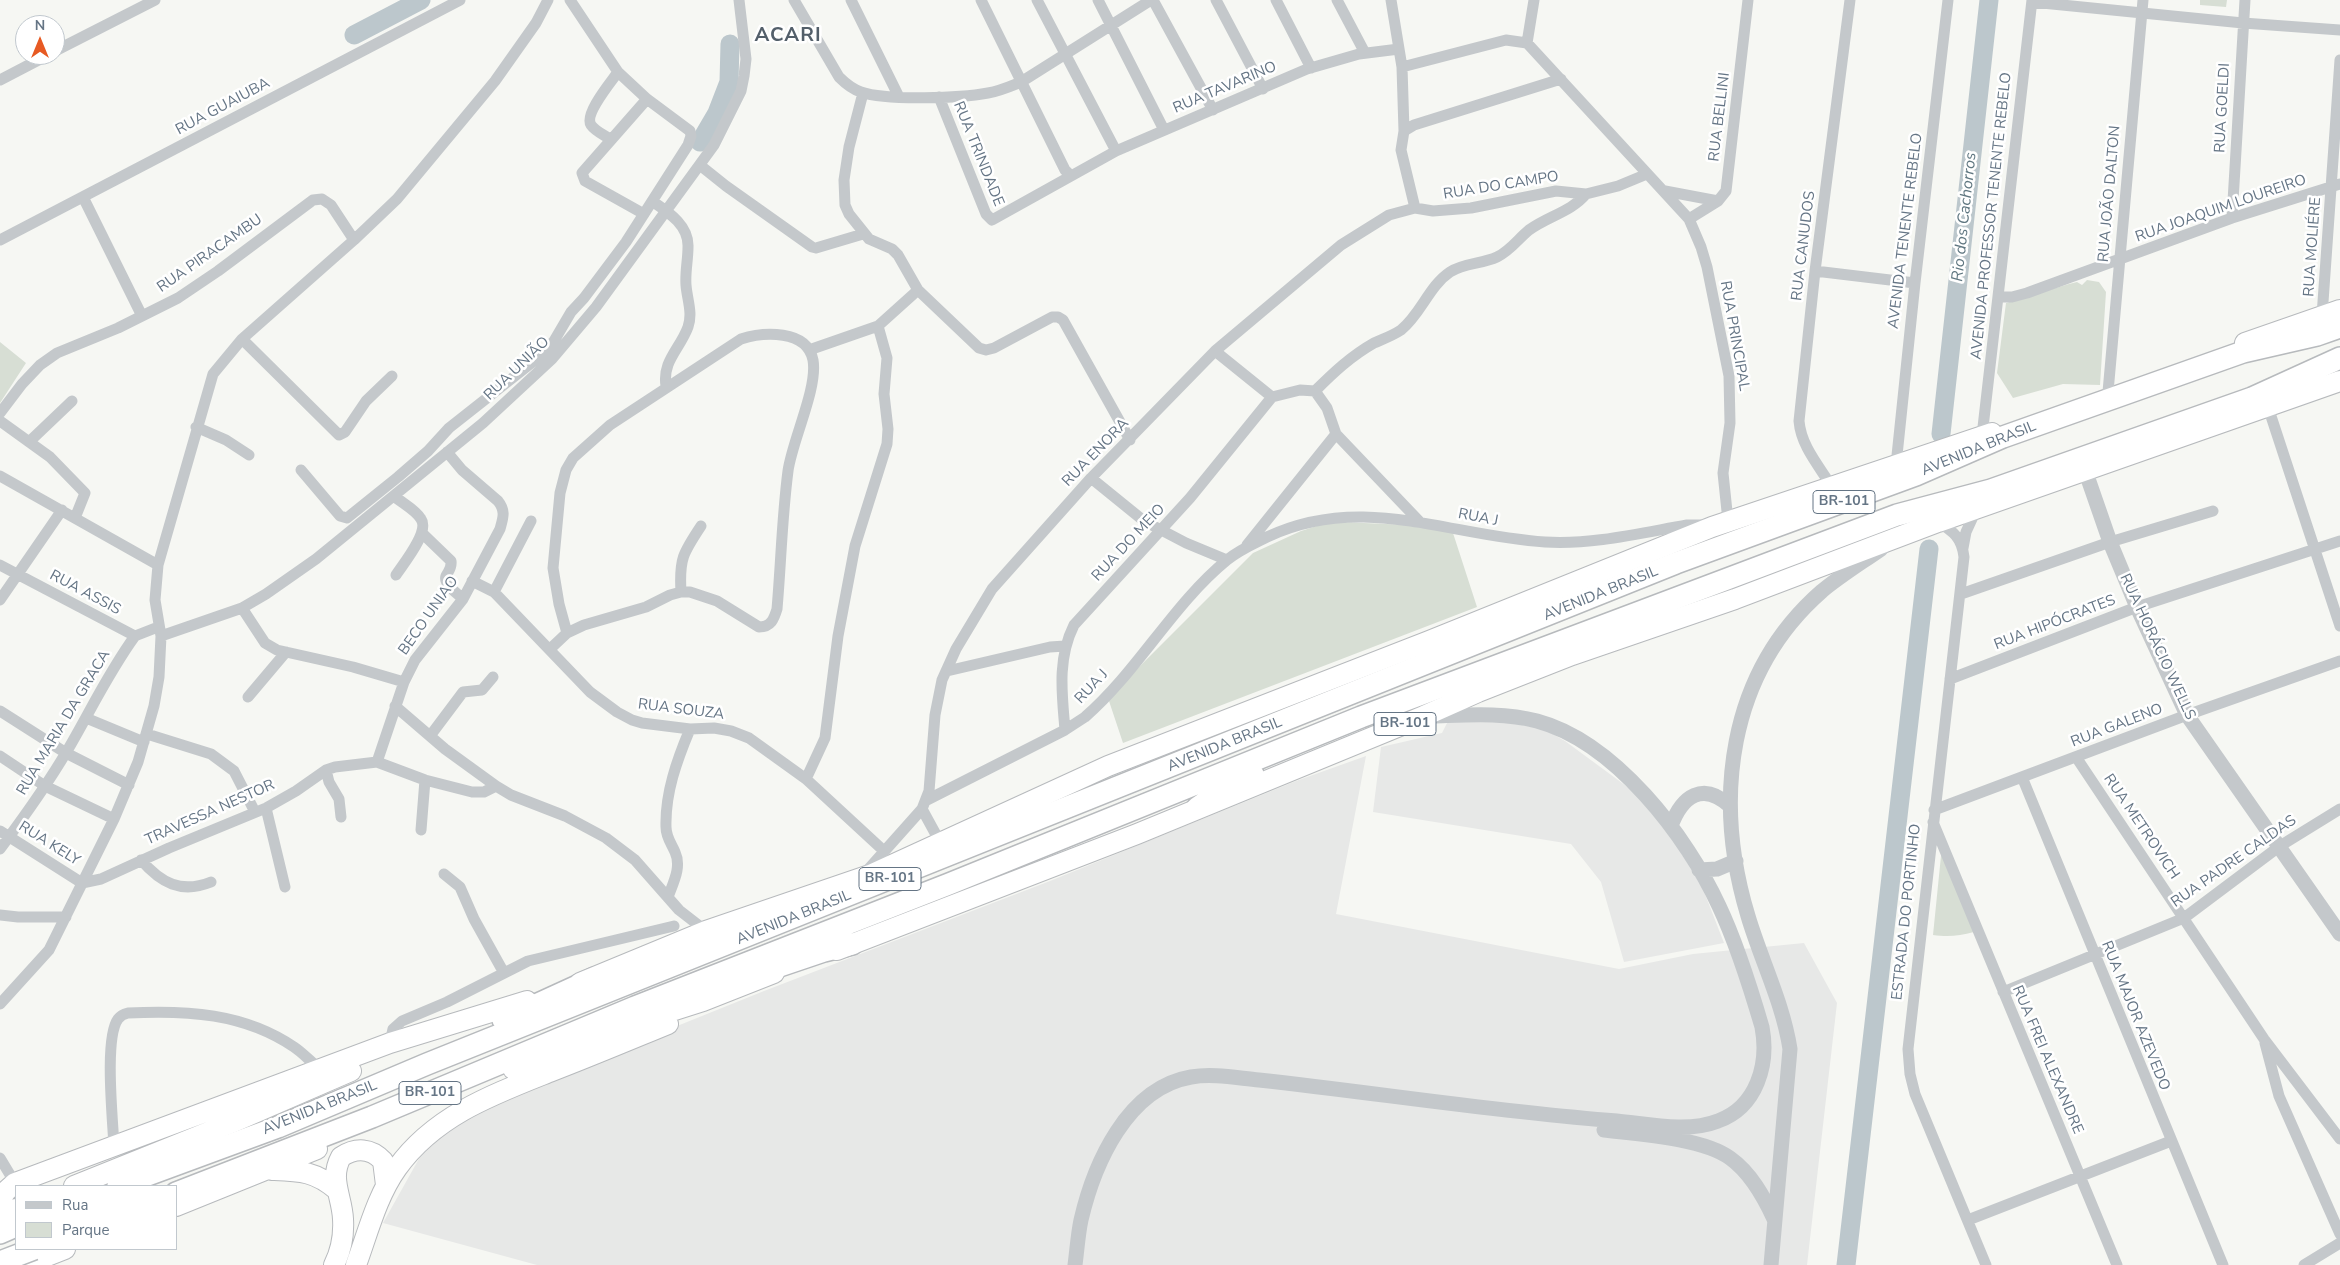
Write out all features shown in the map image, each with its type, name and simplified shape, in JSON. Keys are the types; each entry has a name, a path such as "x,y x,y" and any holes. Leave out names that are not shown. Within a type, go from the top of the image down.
{"highway":[{"name":"AVENIDA BRASIL","path":"15,1183 390,1043 453,1025 595,978 673,936 706,930 860,879 1108,766 1420,645 1720,524 1896,466 2108,392 2334,318"},
{"name":"AVENIDA BRASIL","path":"121,1185 278,1126 427,1064 1676,563 1916,475 2003,437 2243,352 2317,335 2334,318"},
{"name":"AVENIDA BRASIL","path":"178,1191 372,1117 635,1007 949,884 1352,721 1897,515 1991,490 2252,398 2340,358"},
{"name":"BR-101","path":"852,944 1196,808 1572,655 1735,599 1976,508 2340,381"},
{"path":"1196,808 1239,779 1356,732 1460,680"},
{"path":"635,1007 664,1004 824,951 852,944"},
{"path":"178,1205 612,1030 703,1001 852,944"},
{"name":"BR-101","path":"386,1185 408,1154 436,1127 459,1111 498,1093 756,989 782,970"},
{"path":"427,1064 501,1021 595,978"},
{"name":"AVENIDA BRASIL","path":"77,1185 232,1123 453,1025"},
{"path":"334,1265 343,1238 343,1218 335,1178 338,1164 341,1157 354,1150 364,1150 378,1156 383,1161 386,1185 356,1265"},
{"path":"266,1170 313,1174 325,1179 336,1190"},
{"path":"0,1200 15,1183"},
{"path":"0,1216 15,1209"},
{"path":"0,1233 15,1226"},
{"path":"0,1237 13,1265"},
{"path":"0,1262 61,1250"}],"street":[{"path":"65,47 156,0"},
{"name":"RUA GUAIUBA","path":"0,240 460,0"},
{"path":"0,1004 49,950 114,819 146,738 159,677 159,632 155,600 158,565 196,427 213,374 242,339 354,240 397,199 495,81 536,22 548,0"},
{"path":"301,470 340,516 346,518 401,482 449,428 539,357 554,341 571,312 621,249 688,145 691,136 687,128 647,99 618,72 570,0"},
{"name":"RUA UNIÃO","path":"159,632 242,608 266,594 316,559 394,496 401,482 447,452 483,423 552,359 577,330 701,166 714,145 741,91 746,59 739,0"},
{"path":"794,0 839,77 850,87 862,93 898,97 939,97 990,93 1021,82 1152,0 1213,110"},
{"path":"851,0 898,97"},
{"path":"981,0 1065,170 1070,175"},
{"path":"1037,0 1064,55 1116,151"},
{"path":"1098,0 1164,130"},
{"path":"1216,0 1263,89"},
{"path":"1276,0 1311,68"},
{"path":"1337,0 1365,53"},
{"path":"1391,0 1402,67 1404,131 1401,150 1415,208"},
{"path":"1527,43 1534,0"},
{"name":"RUA BELLINI","path":"1718,201 1723,197 1727,184 1748,0"},
{"name":"RUA CANUDOS","path":"1832,487 1804,444 1800,427 1815,271 1850,0"},
{"name":"AVENIDA TENENTE REBELO","path":"1896,466 1948,0"},
{"name":"RUA JOÃO DALTON","path":"2108,392 2143,0"},
{"name":"RUA GOELDI","path":"2232,218 2245,0"},
{"path":"2032,1 2243,23 2340,30"},
{"name":"AVENIDA PROFESSOR TENENTE REBELO","path":"1982,436 2032,1"},
{"path":"1402,67 1506,40 1527,43 1690,219 1718,201"},
{"name":"RUA TAVARINO","path":"1070,175 1116,151 1311,68 1365,53 1399,49"},
{"name":"RUA MOLIÉRE","path":"2334,318 2340,60"},
{"path":"0,80 29,65"},
{"path":"610,139 596,130 589,119 593,108 618,72"},
{"path":"1404,131 1414,125 1561,79"},
{"path":"862,93 849,147 844,193 849,214 863,234 869,239 892,249 898,255 918,290 970,341 986,350 994,348 1044,319 1058,317 1066,324 1130,440"},
{"name":"RUA TRINDADE","path":"939,97 989,219 996,219 1070,175"},
{"path":"644,214 588,183 582,177 584,169 647,99"},
{"path":"701,166 812,247 816,248 863,234"},
{"name":"RUA DO CAMPO","path":"1415,208 1456,210 1556,191 1586,194 1618,186 1647,174"},
{"name":"RUA JOAQUIM LOUREIRO","path":"1998,297 2012,297 2027,293 2232,218 2336,185"},
{"path":"1665,191 1718,201"},
{"path":"1215,352 1272,397 1300,390 1315,391 1348,360 1401,329 1413,318 1450,272 1500,256 1529,230 1573,206 1586,194"},
{"path":"83,197 142,316"},
{"name":"RUA PIRACAMBU","path":"0,413 40,365 58,353 178,298 218,271 313,200 322,199 331,205 354,240"},
{"path":"652,201 667,211 682,226 688,241 686,287 690,314 687,329 665,370 666,386"},
{"name":"RUA ENORA","path":"924,804 930,791 935,715 939,691 956,649 992,589 1091,478 1130,440 1192,373 1215,352 1354,235 1389,216 1415,208"},
{"name":"RUA PRINCIPAL","path":"1690,219 1701,247 1706,267 1729,376 1730,423 1723,472 1720,524"},
{"path":"1815,271 1915,283"},
{"path":"809,350 878,326 918,290"},
{"path":"806,779 825,738 838,636 855,546 887,444 888,430 884,394 887,358 878,326"},
{"path":"550,649 567,633 584,625 646,607 670,594 681,592 696,594 717,602 759,627 764,627 773,620 777,609 788,472 813,378 813,360 809,350 797,340 766,333 741,339 666,386 610,425 584,446 566,470 560,493 553,568 559,604 567,633"},
{"path":"242,339 339,435 345,432 366,401 392,376"},
{"path":"496,391 506,401"},
{"path":"1315,391 1327,408 1336,434 1420,521"},
{"name":"RUA DO MEIO","path":"1065,730 1061,688 1065,646 1080,616 1190,498 1272,397"},
{"path":"29,442 72,401"},
{"path":"2268,407 2340,626"},
{"path":"473,410 483,423"},
{"path":"0,421 60,466 86,493 75,518"},
{"path":"196,427 226,440 249,455"},
{"name":"RUA J","path":"1244,548 1336,434"},
{"name":"BECO UNIAO","path":"377,762 395,706 415,660 462,599 500,529 504,517 503,506 455,463 447,452"},
{"name":"RUA HORÁCIO WELLS","path":"2085,470 2110,542 2137,608 2187,715 2340,934"},
{"path":"0,476 158,565"},
{"path":"1091,478 1144,521 1160,531 1227,560"},
{"path":"394,496 421,519 423,534 451,561 452,567 445,578 446,582 462,599"},
{"name":"ESTRADA DO PORTINHO","path":"1976,508 1966,532 1963,548 1961,594 1933,816 1910,1024 1910,1074 1915,1094 1986,1265"},
{"path":"0,600 62,510"},
{"path":"1961,594 2110,542 2213,511"},
{"name":"RUA J","path":"924,804 1065,730 1095,708 1195,592 1227,560 1244,548 1284,529 1334,517 1367,516 1420,521 1482,535 1553,542 1591,540 1687,525 1720,524"},
{"path":"494,592 531,521"},
{"path":"1938,522 1954,532 1960,539 1963,548"},
{"path":"681,592 680,568 687,548 701,526"},
{"path":"396,575 423,534"},
{"path":"1771,1265 1790,1049 1788,1032 1748,915 1736,861 1730,806 1733,754 1739,725 1755,680 1783,634 1822,592 1898,537"},
{"name":"RUA HIPÓCRATES","path":"1950,679 2137,608 2340,541"},
{"name":"RUA ASSIS","path":"0,565 135,636"},
{"name":"RUA SOUZA","path":"472,581 494,592 590,692 624,716 642,722 690,729 714,728 731,731 749,738 806,779 884,851"},
{"path":"242,608 265,643 277,650 353,667 404,682"},
{"path":"135,636 159,632"},
{"name":"RUA MARIA DA GRACA","path":"0,849 5,834 45,786 66,753 108,674 135,636"},
{"path":"947,671 1041,649 1065,646"},
{"path":"248,698 286,652"},
{"name":"RUA GALENO","path":"1933,816 2076,757 2187,715 2340,661"},
{"path":"430,736 462,692 482,690 493,677"},
{"path":"395,706 430,736 496,786 511,795 565,816 606,838 635,860 679,910 706,930"},
{"path":"0,710 66,753 129,785"},
{"path":"1075,1265 1081,1221 1089,1192 1103,1155 1119,1128 1141,1104 1165,1086 1191,1077 1220,1076 1562,1117 1676,1126 1702,1126 1731,1115 1747,1101 1758,1084 1765,1044 1756,1006 1728,926 1699,870 1671,826 1650,799 1597,751 1560,730 1539,722 1516,717 1490,715 1424,716"},
{"path":"86,718 146,738 210,754 234,771 261,810 285,887"},
{"path":"668,897 677,871 678,862 668,838 666,827 668,803 674,769 690,729"},
{"path":"0,756 45,786 114,819"},
{"name":"RUA METROVICH","path":"2076,757 2264,1039 2340,1139"},
{"path":"377,762 425,780 479,793 496,786"},
{"name":"TRAVESSA NESTOR","path":"82,882 101,879 141,860 261,810 296,791 326,770 341,766 377,762"},
{"path":"326,770 329,782 339,799 341,817"},
{"name":"RUA MAJOR AZEVEDO","path":"2022,778 2223,1265"},
{"path":"421,830 425,780"},
{"path":"1671,826 1678,809 1690,796 1701,794 1713,795 1730,806"},
{"path":"860,879 924,804 940,842"},
{"name":"RUA PADRE CALDAS","path":"2002,992 2184,918 2280,846 2340,809"},
{"name":"RUA FREI ALEXANDRE","path":"1933,816 2002,992 2117,1265"},
{"name":"RUA KELY","path":"5,834 82,882"},
{"path":"141,860 152,873 170,884 183,888 197,888 210,882"},
{"path":"1928,864 1936,860 1951,866"},
{"path":"1699,870 1718,870 1736,861"},
{"path":"444,874 460,888 474,919 504,972"},
{"path":"390,1043 394,1029 402,1021 448,1002 528,961 673,936 679,910"},
{"path":"0,915 18,918 56,915 66,917"},
{"path":"448,1002 453,1025"},
{"path":"114,1147 111,1052 116,1022 121,1016 128,1013 210,1014 236,1020 281,1039 320,1069"},
{"name":"RUA METROVICH","path":"2264,1039 2279,1096 2340,1234"},
{"path":"1562,1117 1575,1125 1660,1137 1706,1146 1721,1152 1746,1173 1760,1192 1775,1221"},
{"path":"1968,1220 2171,1141"},
{"path":"0,1158 15,1183"},
{"path":"2304,1265 2340,1243"}],"shaded area":[{"path":"1483,718 1544,729 1565,741 1652,805 1703,889 1724,943 1624,962 1601,882 1571,844 1373,812 1381,747 1442,733 1449,719"},
{"path":"1366,756 1336,914 1619,969 1693,954 1804,943 1837,1003 1807,1265 537,1265 383,1223 430,1139 476,1107 764,991 1050,881 1296,781"}],"green space":[{"path":"2200,0 2227,0 2226,7 2200,5"},
{"path":"2087,280 2099,282 2106,292 2100,385 2063,384 2013,398 1997,373 2006,303 2077,282 2082,285"},
{"path":"0,342 26,363 0,403"},
{"path":"1341,522 1409,525 1453,533 1477,607 1123,743 1108,698 1253,553 1301,531 1320,525"},
{"path":"1942,846 1974,932 1954,936 1933,935"}],"waterway":[{"path":"354,35 421,0"},
{"name":"Rio dos Cachorros","path":"1941,434 1989,0"},
{"path":"700,142 717,113 729,82 730,44"},
{"path":"1846,1265 1929,549"}],"district":[{"name":"ACARI","path":"788,36"}]}
